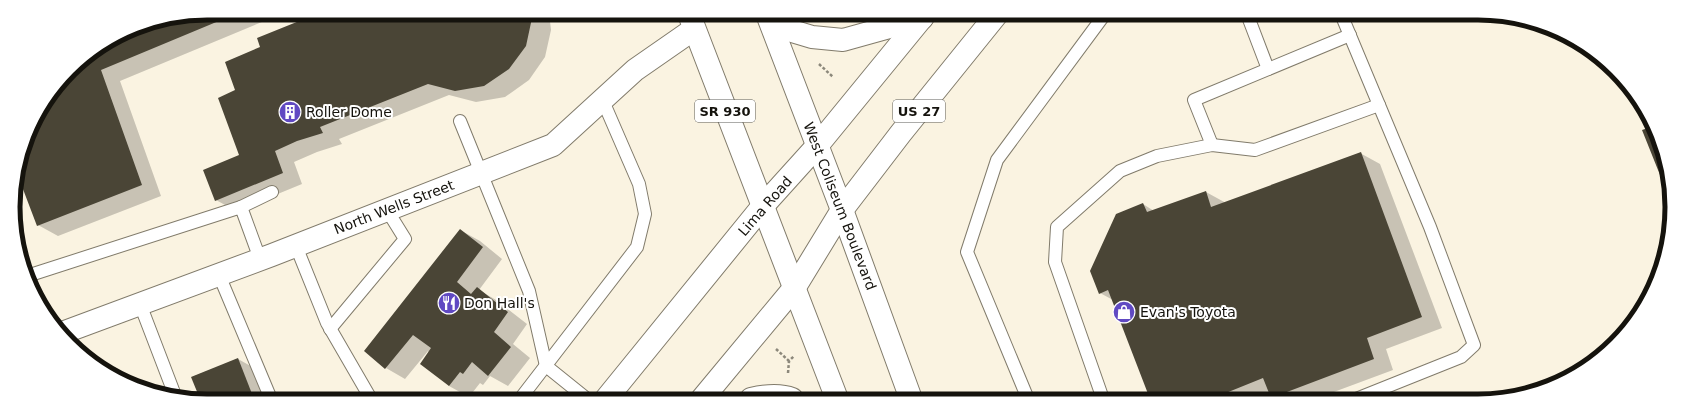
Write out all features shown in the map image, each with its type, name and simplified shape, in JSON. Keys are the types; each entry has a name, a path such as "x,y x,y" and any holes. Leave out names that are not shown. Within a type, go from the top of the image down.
{"main road":[{"name":"West Coliseum Boulevard","path":"769,20 842,210 908,394"},
{"path":"780,20 792,31 812,37 843,40 910,20"},
{"name":"Lima Road","path":"610,394 762,207 817,146 921,20"},
{"name":"US 27","path":"706,394 795,287 842,210 901,133 992,20"},
{"name":"North Wells Street","path":"67,331 296,246 553,145 691,21"},
{"name":"SR 930","path":"691,21 835,394"}],"lane":[{"path":"1026,394 967,252 997,160 1101,20"},
{"path":"1249,20 1268,69"},
{"path":"1344,20 1430,227 1474,345 1461,357 1368,394"},
{"path":"1212,145 1194,100 1350,35"},
{"path":"524,394 637,247 645,214 639,184 603,101"},
{"path":"1101,394 1055,262 1057,227 1120,170 1157,156 1212,145 1256,150 1379,105"},
{"path":"460,121 529,291 546,366 581,394"},
{"path":"32,274 241,207 272,192"},
{"path":"241,207 260,259"},
{"path":"330,329 405,239 387,210"},
{"path":"296,246 330,329 368,394"},
{"path":"219,275 269,394"},
{"path":"140,304 173,390"}],"path":[{"path":"775,347 789,361"}],"building":[{"path":"195,20 221,20 101,70 142,185 37,226 22,185 26,159 39,124 66,84 93,59 113,45 135,34 159,26"},
{"name":"Roller Dome","path":"302,20 532,20 526,46 509,69 484,86 455,91 428,84 320,127 323,133 297,141 275,151 283,173 215,201 203,170 239,155 218,98 235,90 225,62 260,47 257,38"},
{"path":"1648,128 1651,135 1659,159 1663,182 1642,130"},
{"path":"1361,152 1422,317 1367,338 1374,359 1282,394 1269,394 1263,378 1223,394 1148,394 1108,290 1099,294 1090,271 1116,214 1143,203 1147,212 1206,191 1211,207"},
{"name":"Don Hall's","path":"460,229 483,247 457,282 471,294 477,287 508,312 494,332 511,347 488,376 472,362 463,374 460,372 449,386 420,364 431,348 413,335 385,369 364,351"},
{"path":"238,358 252,394 198,394 191,377"}],"place":[{"name":"Roller Dome","path":"290,112"},
{"name":"Don Hall's","path":"449,303"},
{"name":"Evan's Toyota","path":"1124,312"}]}
